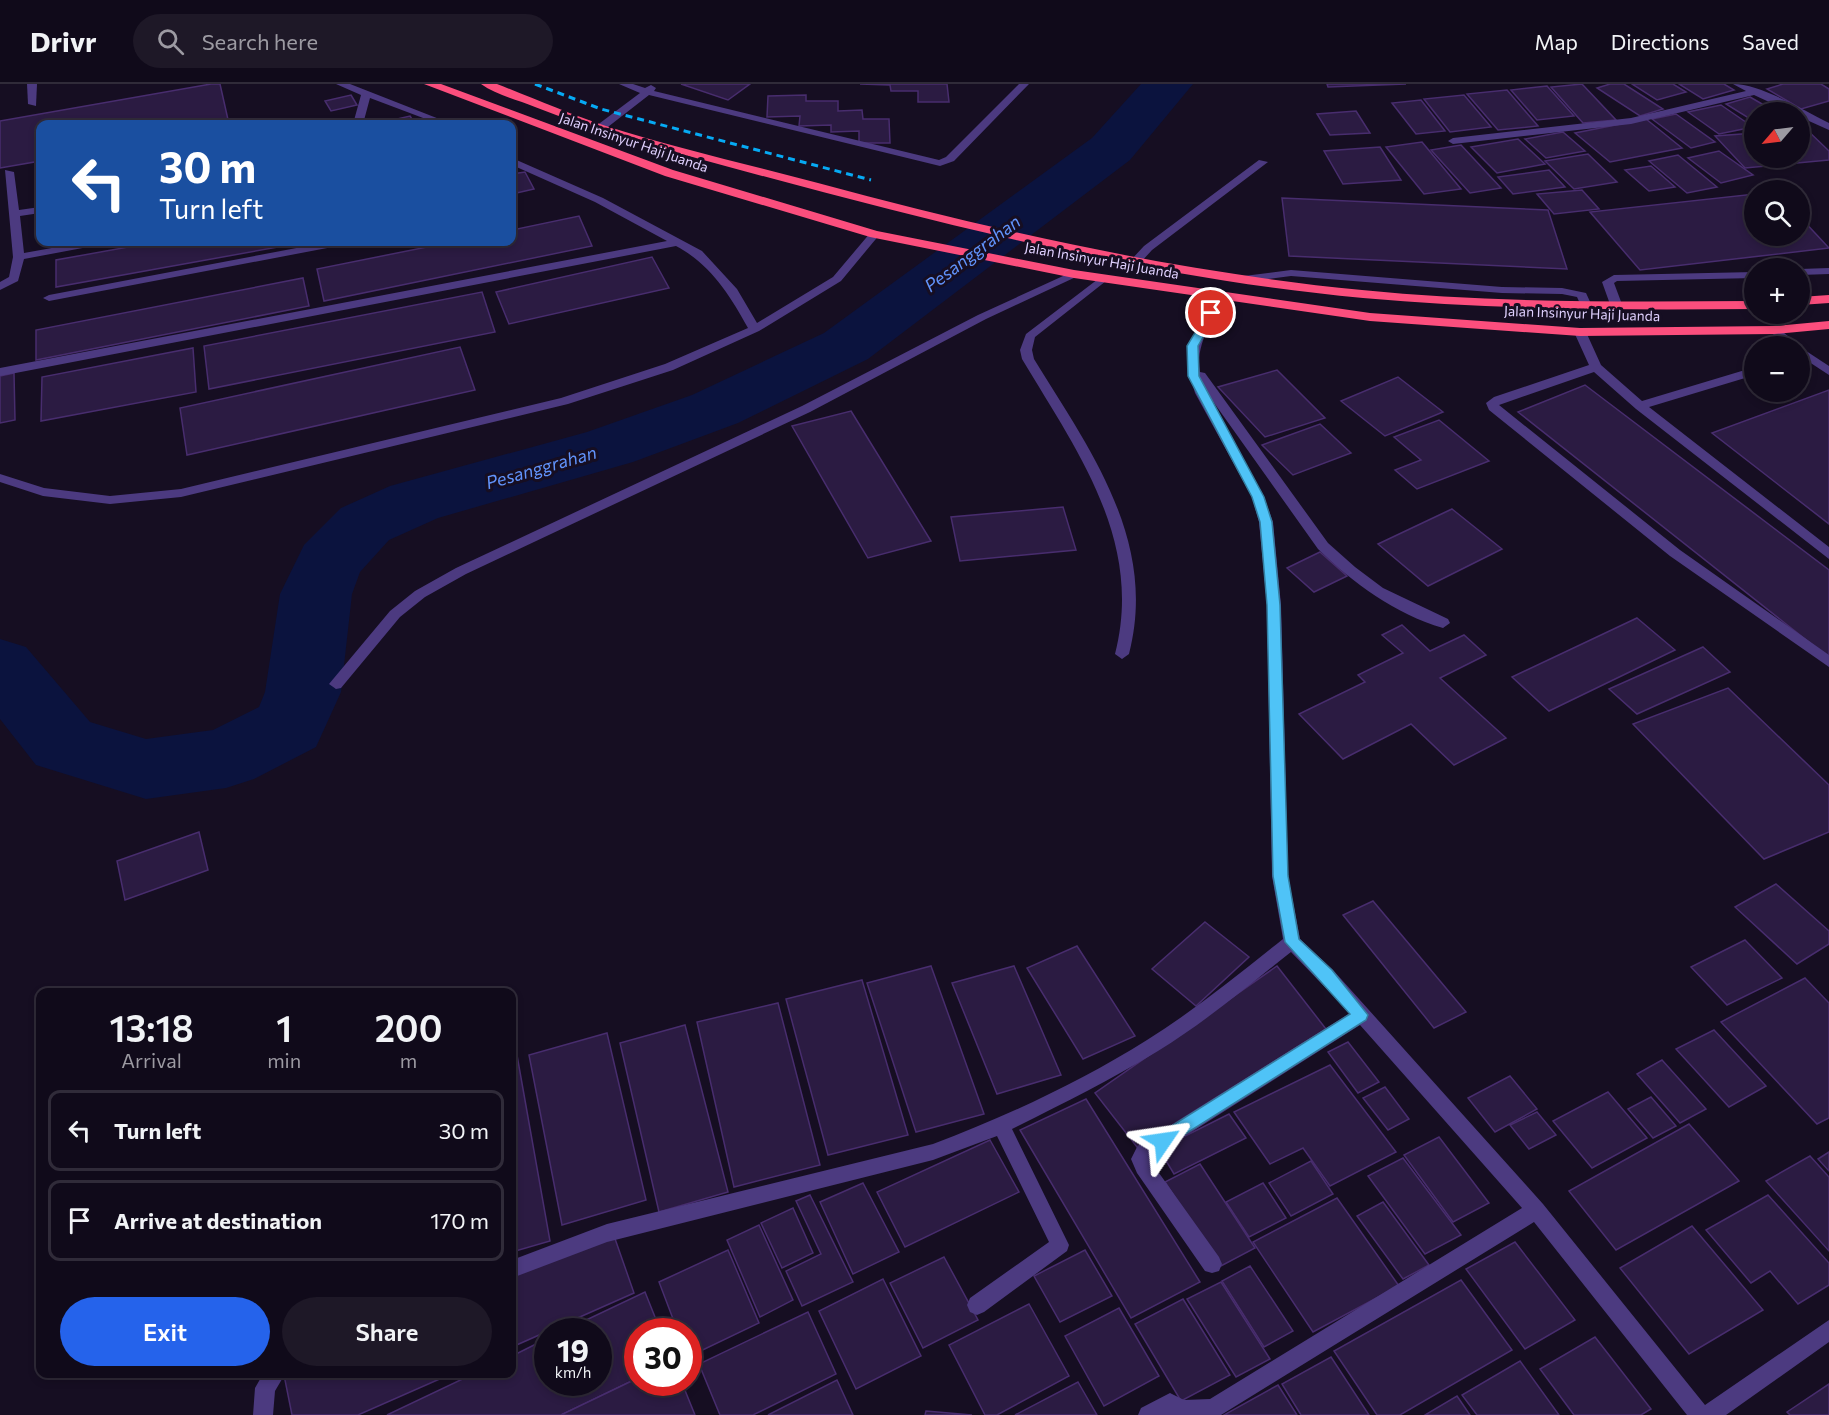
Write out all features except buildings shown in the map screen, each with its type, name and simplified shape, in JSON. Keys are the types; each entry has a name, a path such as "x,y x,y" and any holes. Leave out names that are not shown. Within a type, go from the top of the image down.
{"highway":[{"name":"Jalan Insinyur Haji Juanda","path":"430,84 669,173 875,234 1102,279 1370,317 1580,332 1774,330 1829,325"},
{"name":"Jalan Insinyur Haji Juanda","path":"487,84 600,128 915,213 1075,249 1244,279 1361,294 1586,306 1744,305"},
{"path":"1810,300 1829,298"}],"street":[{"path":"32,84 33,105"},
{"path":"341,84 436,120"},
{"path":"624,84 646,92 936,163 950,159 1024,84"},
{"path":"600,128 656,84"},
{"path":"1738,84 1776,102"},
{"path":"1454,141 1631,121 1756,92"},
{"path":"359,120 366,94"},
{"path":"1810,118 1829,127"},
{"path":"1137,260 1148,248 1263,162"},
{"path":"516,164 599,200 698,253 733,291 755,329"},
{"path":"0,287 14,279 19,257 9,172"},
{"path":"14,214 36,211"},
{"path":"0,478 43,492 110,500 181,493 564,401 669,367 755,329 837,279 875,234"},
{"path":"0,372 677,242"},
{"path":"19,257 78,246"},
{"path":"49,298 323,246"},
{"path":"1810,272 1829,271"},
{"path":"336,684 395,614 420,594 461,570 806,409 982,317 1074,274"},
{"path":"1617,307 1608,282 1614,278 1744,275"},
{"path":"1102,279 1030,336 1026,350 1028,359 1106,492 1118,522 1126,553 1130,618 1122,654"},
{"path":"1221,297 1192,346 1192,363 1194,376 1201,393 1258,497 1266,522 1274,605 1280,876 1292,942 1327,975 1360,1015 1536,1210 1700,1415"},
{"path":"1774,330 1782,336"},
{"path":"1580,332 1596,368 1640,406 1829,554"},
{"path":"1810,360 1829,371"},
{"path":"1192,363 1323,546 1343,566 1385,598 1443,623"},
{"path":"1596,368 1498,400 1492,403 1493,406 1675,553 1829,662"},
{"path":"1640,406 1744,374"},
{"path":"516,1267 607,1233 933,1152 1001,1125 1084,1085 1154,1045 1207,1008 1292,942"},
{"path":"1212,1264 1143,1167 1140,1159 1143,1153 1360,1015"},
{"path":"977,1305 1060,1245 1001,1125"},
{"path":"1148,1415 1170,1403 1182,1410 1212,1408 1536,1210"},
{"path":"1709,1415 1829,1330"},
{"path":"263,1415 265,1389 272,1378"}],"waterway":[{"name":"Pesanggrahan","path":"0,666 63,744 146,769 226,758 289,726 303,692 316,594 329,562 365,524 414,502 610,447 715,409 846,346 1111,149 1168,84"}],"railway":[{"path":"535,84 601,109 871,180"}],"route":[{"path":"1163,1141 1360,1015 1327,975 1292,942 1280,876 1274,605 1270,550 1266,522 1258,497 1194,376 1192,346 1211,313"}]}
